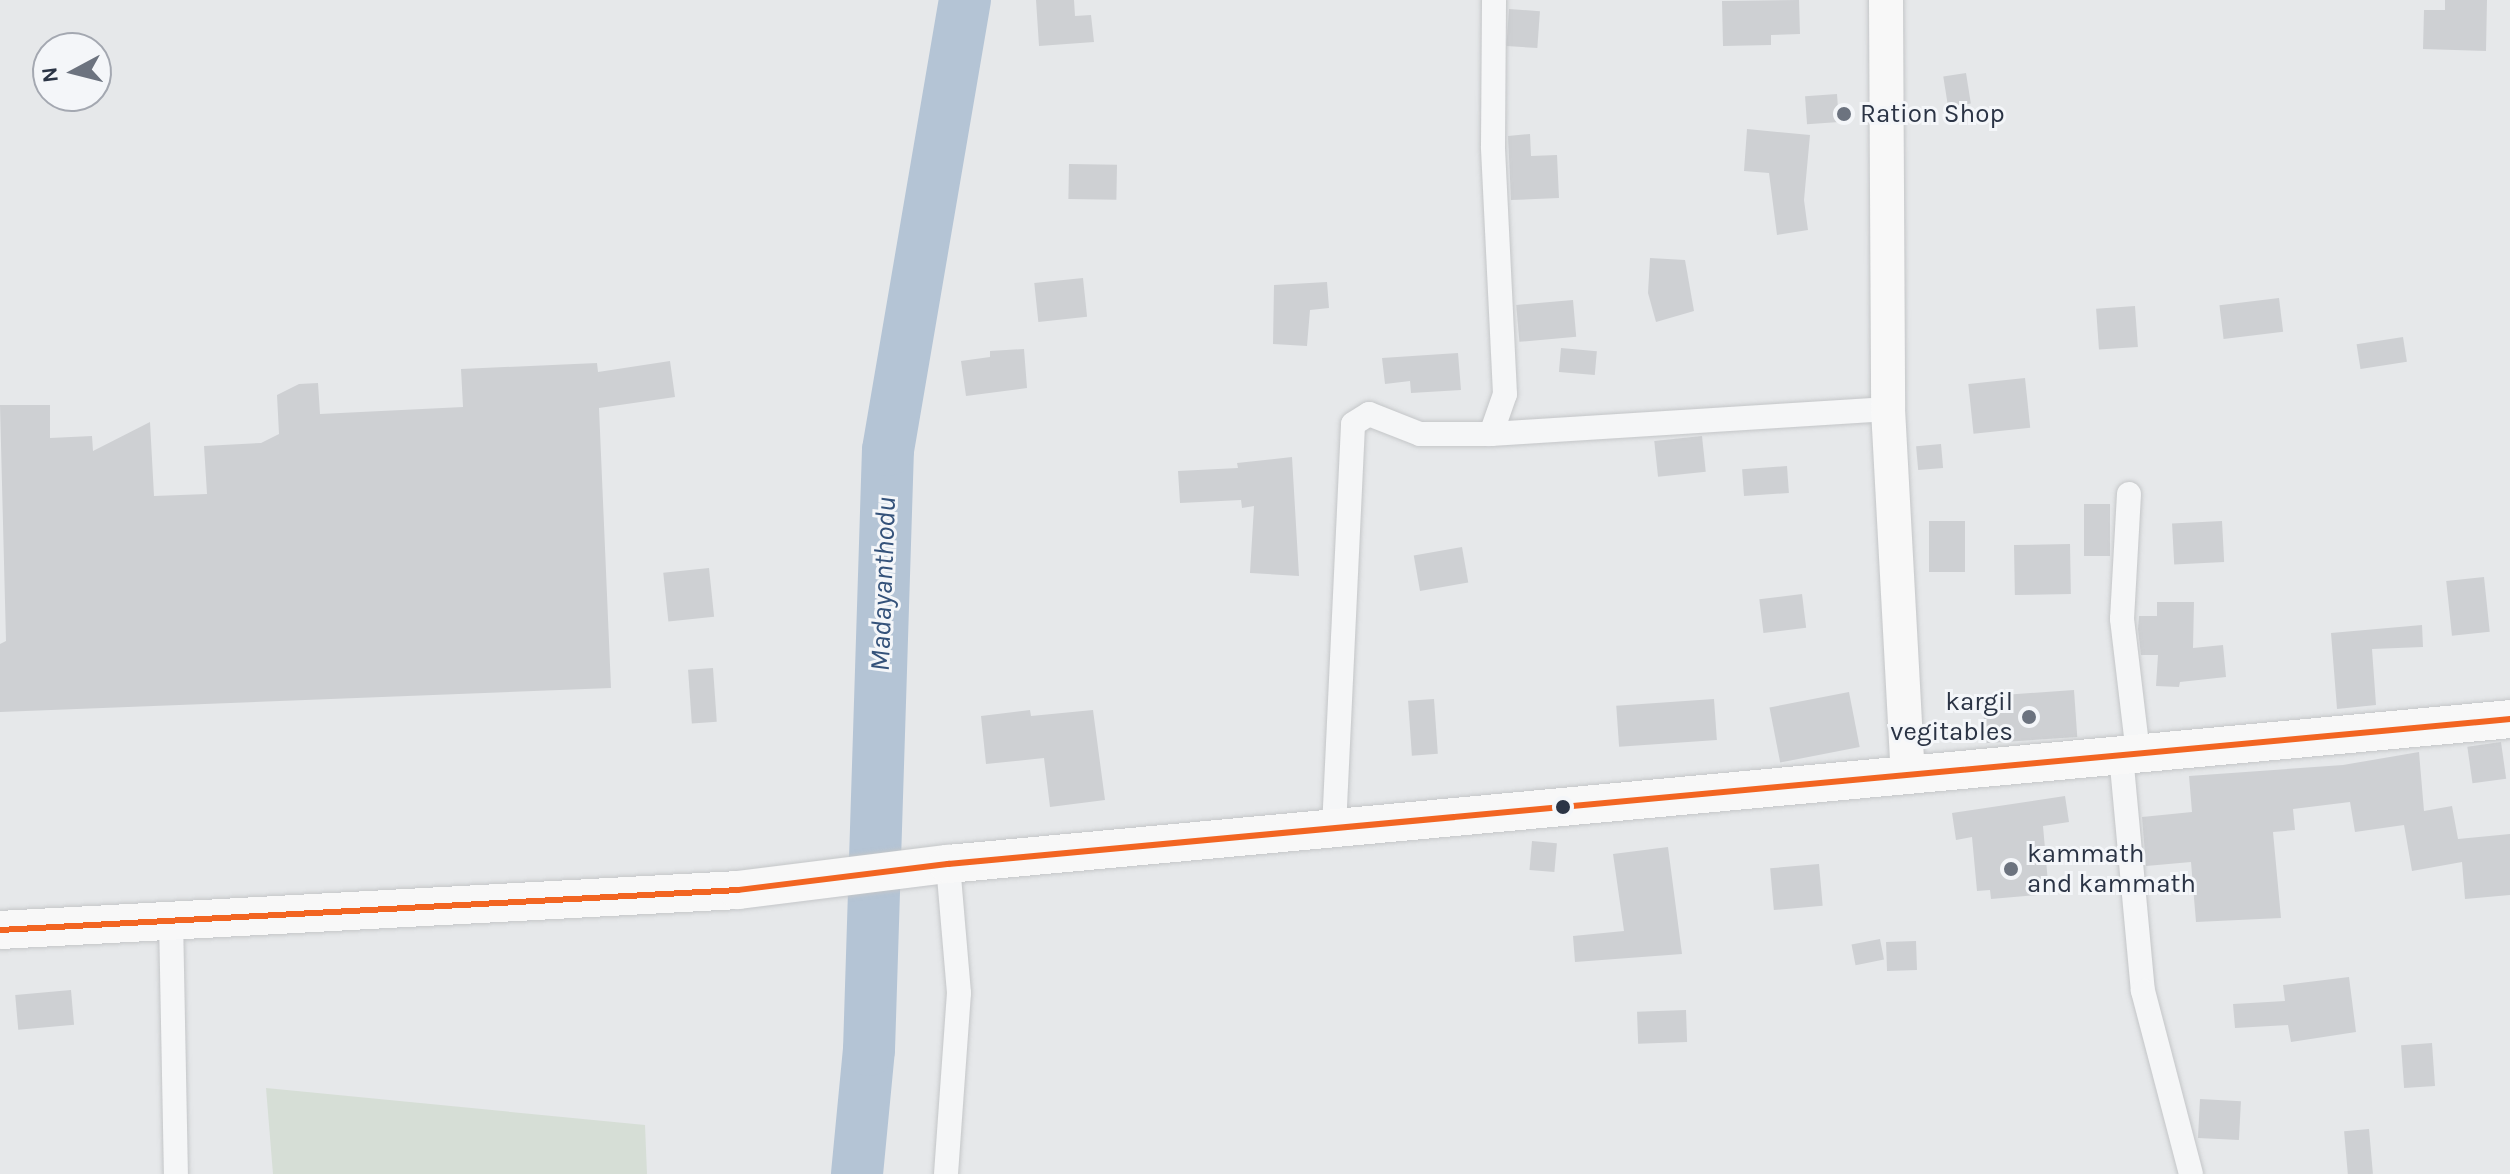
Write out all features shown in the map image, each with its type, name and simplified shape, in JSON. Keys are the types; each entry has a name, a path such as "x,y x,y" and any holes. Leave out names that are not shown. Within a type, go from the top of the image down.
{"main road":[{"path":"1886,0 1888,409 1908,775"},
{"path":"0,930 171,918 738,890 938,866 2510,719"}],"street":[{"path":"1491,434 1505,394 1493,146 1494,0"},
{"path":"1334,828 1353,424 1369,414 1420,434 1491,434 1888,409"},
{"path":"2129,494 2122,619 2143,991 2191,1174"},
{"path":"938,866 959,993 946,1174"},
{"path":"171,918 176,1174"}],"shaded area":[{"path":"266,1088 645,1125 647,1174 273,1174"}],"building":[{"path":"1036,0 1074,0 1075,16 1091,15 1094,42 1039,46"},
{"path":"1799,0 1800,34 1771,35 1771,45 1723,46 1722,1"},
{"path":"2445,0 2487,0 2486,51 2423,49 2424,10 2445,10"},
{"path":"1509,9 1540,11 1537,48 1506,46"},
{"path":"1966,73 1971,104 1948,107 1943,77"},
{"path":"1837,94 1839,122 1807,124 1805,96"},
{"path":"1747,129 1810,135 1804,200 1808,230 1777,235 1769,173 1744,171"},
{"path":"1530,134 1531,156 1557,155 1559,198 1511,200 1508,136"},
{"path":"1069,164 1117,165 1116,200 1068,199"},
{"path":"1650,258 1685,260 1694,311 1656,322 1648,293"},
{"path":"1083,278 1087,317 1038,322 1034,283"},
{"path":"1327,282 1329,308 1310,310 1307,346 1273,344 1274,285"},
{"path":"2279,298 2283,332 2224,339 2219,305"},
{"path":"1573,300 1576,337 1519,342 1516,305"},
{"path":"2135,306 2138,347 2099,350 2096,309"},
{"path":"2403,337 2407,362 2360,369 2357,344"},
{"path":"1561,348 1597,351 1595,375 1559,372"},
{"path":"1024,349 1027,388 966,396 961,361 990,357 990,351"},
{"path":"1458,353 1461,390 1411,393 1410,381 1385,384 1382,358"},
{"path":"670,361 675,397 599,408 611,688 0,712 0,644 6,641 0,405 50,405 50,438 92,436 93,451 150,422 154,496 207,494 204,446 261,443 279,434 277,395 299,384 318,383 320,414 463,407 461,369 597,363 598,372"},
{"path":"2025,378 2030,428 1974,434 1968,384"},
{"path":"1702,436 1706,472 1658,477 1654,441"},
{"path":"1941,444 1943,468 1918,470 1916,446"},
{"path":"1292,457 1299,576 1250,573 1254,506 1242,508 1241,500 1180,503 1178,471 1238,468 1237,463"},
{"path":"1787,466 1789,493 1744,496 1742,469"},
{"path":"2084,504 2110,504 2110,556 2084,556"},
{"path":"1929,521 1965,521 1965,572 1929,572"},
{"path":"2222,521 2224,562 2174,565 2172,524"},
{"path":"2070,544 2071,594 2015,595 2014,545"},
{"path":"1462,547 1468,582 1420,591 1414,556"},
{"path":"709,568 714,617 668,622 663,573"},
{"path":"2484,577 2490,632 2452,636 2446,581"},
{"path":"1802,594 1806,628 1763,633 1759,599"},
{"path":"2157,602 2194,602 2193,648 2223,645 2226,677 2180,682 2179,687 2156,686 2158,655 2141,655 2138,629 2139,616 2157,616"},
{"path":"2422,625 2423,647 2372,649 2376,705 2337,709 2331,633"},
{"path":"713,668 717,722 692,724 688,670"},
{"name":"kargil vegitables","path":"2074,690 2077,737 1986,743 1982,696"},
{"path":"1849,692 1860,747 1780,762 1769,707"},
{"path":"1434,699 1438,754 1412,756 1408,701"},
{"path":"1714,699 1717,740 1619,747 1616,706"},
{"path":"1030,710 1031,716 1093,710 1105,800 1050,807 1044,758 986,764 981,716"},
{"path":"2501,742 2506,779 2472,783 2467,747"},
{"path":"2419,752 2424,811 2452,806 2458,839 2510,834 2510,895 2465,899 2462,862 2412,871 2404,825 2355,832 2350,802 2293,809 2295,830 2273,832 2281,918 2196,922 2191,862 2146,866 2142,817 2192,812 2189,776 2343,765"},
{"path":"2065,796 2069,822 2043,826 2049,894 1991,899 1990,890 1977,891 1972,837 1956,840 1952,813"},
{"path":"1532,841 1557,843 1554,872 1529,870"},
{"path":"1668,847 1682,954 1575,962 1573,936 1624,931 1613,854"},
{"path":"1819,864 1823,906 1774,910 1770,868"},
{"path":"1880,939 1884,960 1856,965 1852,945"},
{"path":"1916,941 1917,970 1887,971 1886,942"},
{"path":"2349,977 2356,1032 2291,1042 2288,1025 2235,1028 2233,1004 2285,1001 2283,985"},
{"path":"71,990 74,1025 18,1030 15,995"},
{"path":"1686,1010 1687,1042 1638,1044 1637,1012"},
{"path":"2432,1043 2435,1086 2404,1088 2401,1045"},
{"path":"2200,1099 2241,1101 2239,1140 2198,1138"},
{"path":"2369,1129 2373,1174 2348,1174 2344,1131"}],"waterway":[{"name":"Madayanthodu","path":"857,1174 869,1050 888,450 965,0"}],"transit line":[{"path":"0,930 738,890 948,864 2510,719"}],"place":[{"name":"Ration Shop","path":"1844,114"},
{"name":"kargil vegitables","path":"2029,717"},
{"name":"kammath and kammath","path":"2011,869"}]}
